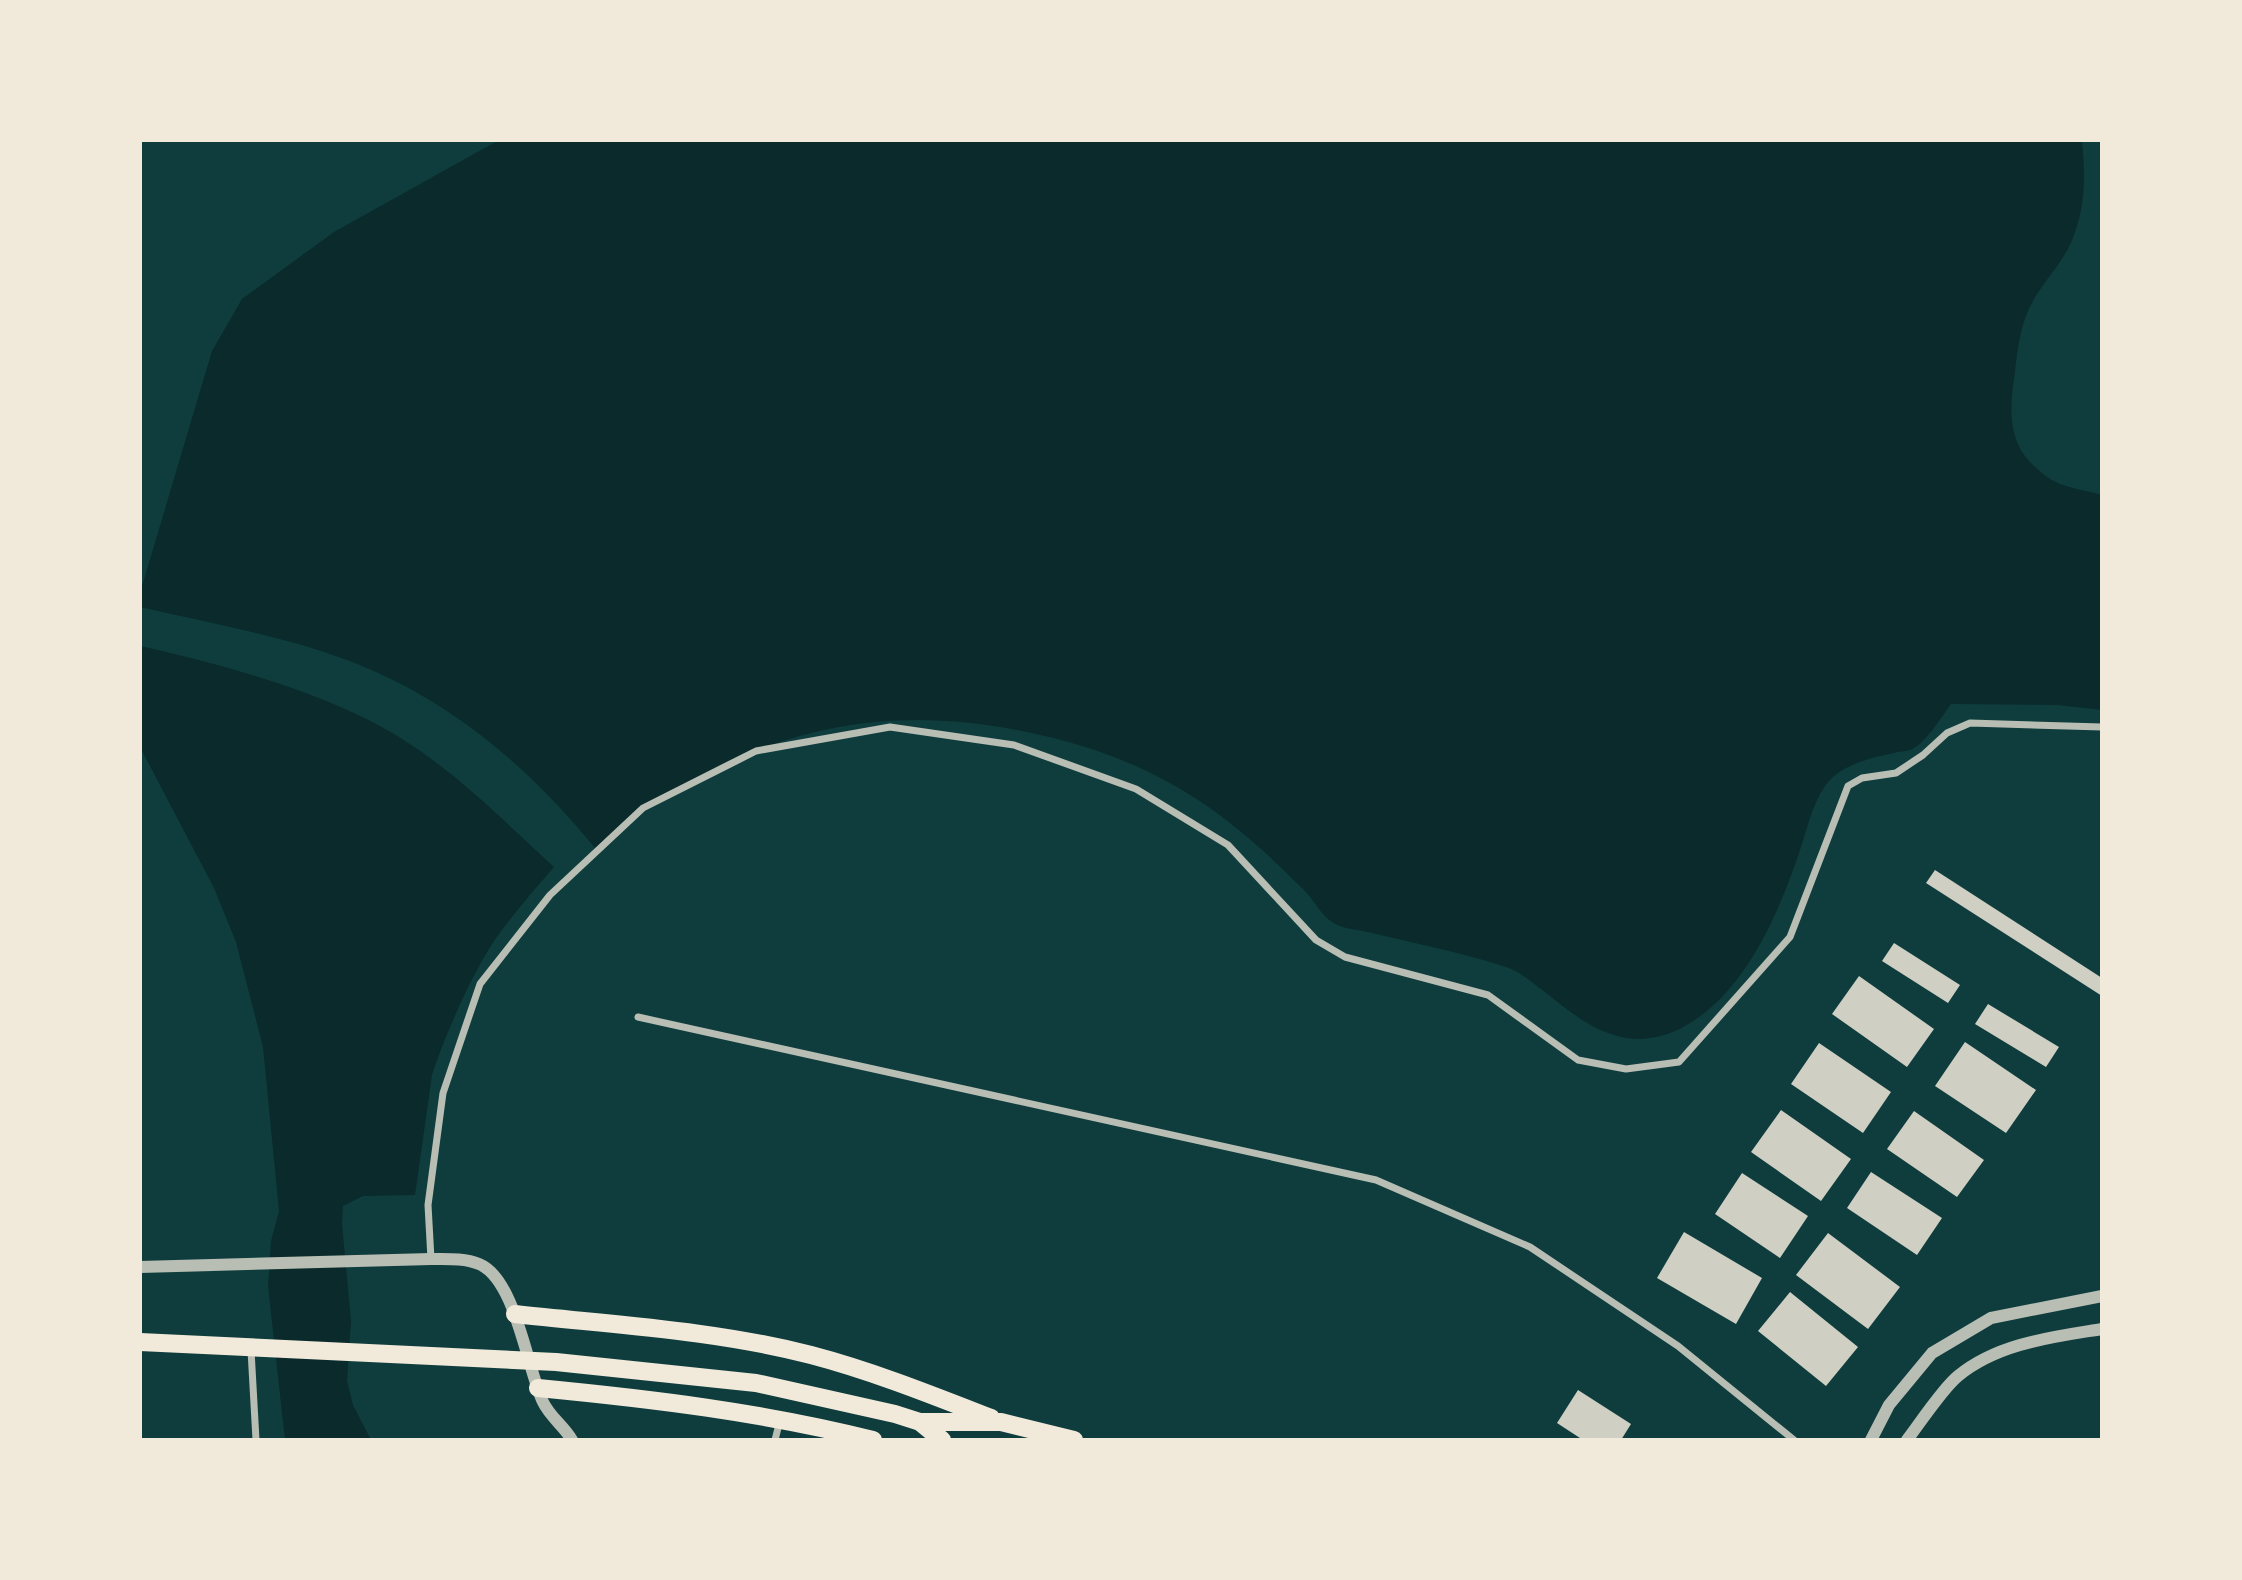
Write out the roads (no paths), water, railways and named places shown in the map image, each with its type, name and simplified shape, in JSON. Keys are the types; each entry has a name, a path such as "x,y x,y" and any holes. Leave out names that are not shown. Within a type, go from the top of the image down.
{"main road":[{"path":"515,1314 663,1329 811,1355 902,1384 1001,1422 1074,1440"},
{"path":"140,1342 556,1362 743,1381 895,1414 920,1422 1001,1422"},
{"path":"538,1388 707,1406 873,1440"},
{"path":"920,1422 942,1440"}],"street":[{"path":"431,1259 429,1205 443,1093 480,984 550,895 643,808 756,751 890,727 1014,745 1136,789 1228,845 1315,940 1345,957 1488,995 1578,1060 1626,1069 1679,1062 1790,937 1849,786 1862,778 1896,773 1923,755 1947,733 1970,723 2102,727"},
{"path":"638,1017 1376,1180 1530,1247 1678,1346 1794,1440"},
{"path":"140,1267 431,1259 456,1259 481,1264 496,1277 515,1314 543,1404 566,1428 572,1440"},
{"path":"1871,1440 1889,1405 1932,1353 1991,1318 2102,1296"},
{"path":"1907,1440 1957,1376 1997,1352 2047,1338 2102,1329"},
{"path":"251,1347 256,1440"},
{"path":"775,1440 780,1419"}],"water":[{"path":"499,140 2082,140 2084,188 2078,223 2071,244 2034,299 2026,316 2017,352 2011,409 2014,433 2025,456 2034,466 2060,484 2102,495 2102,710 2057,705 1951,704 1919,745 1868,759 1840,772 1825,786 1816,802 1780,904 1756,952 1741,974 1706,1012 1670,1033 1645,1039 1621,1037 1597,1028 1509,968 1336,924 1324,915 1281,867 1218,814 1185,791 1123,761 1036,734 973,723 913,720 856,724 802,736 749,754 697,779 646,810 595,848 542,789 513,762 452,714 419,694 384,676 322,651 140,607 140,593 212,351 242,299 334,232"},
{"path":"140,646 275,682 374,723 442,767 481,799 554,867 496,938 452,1023 432,1075 415,1195 363,1196 343,1206 342,1224 351,1321 347,1381 353,1405 371,1440 285,1440 268,1286 271,1241 279,1211 263,1047 236,942 214,888 140,747"}]}
